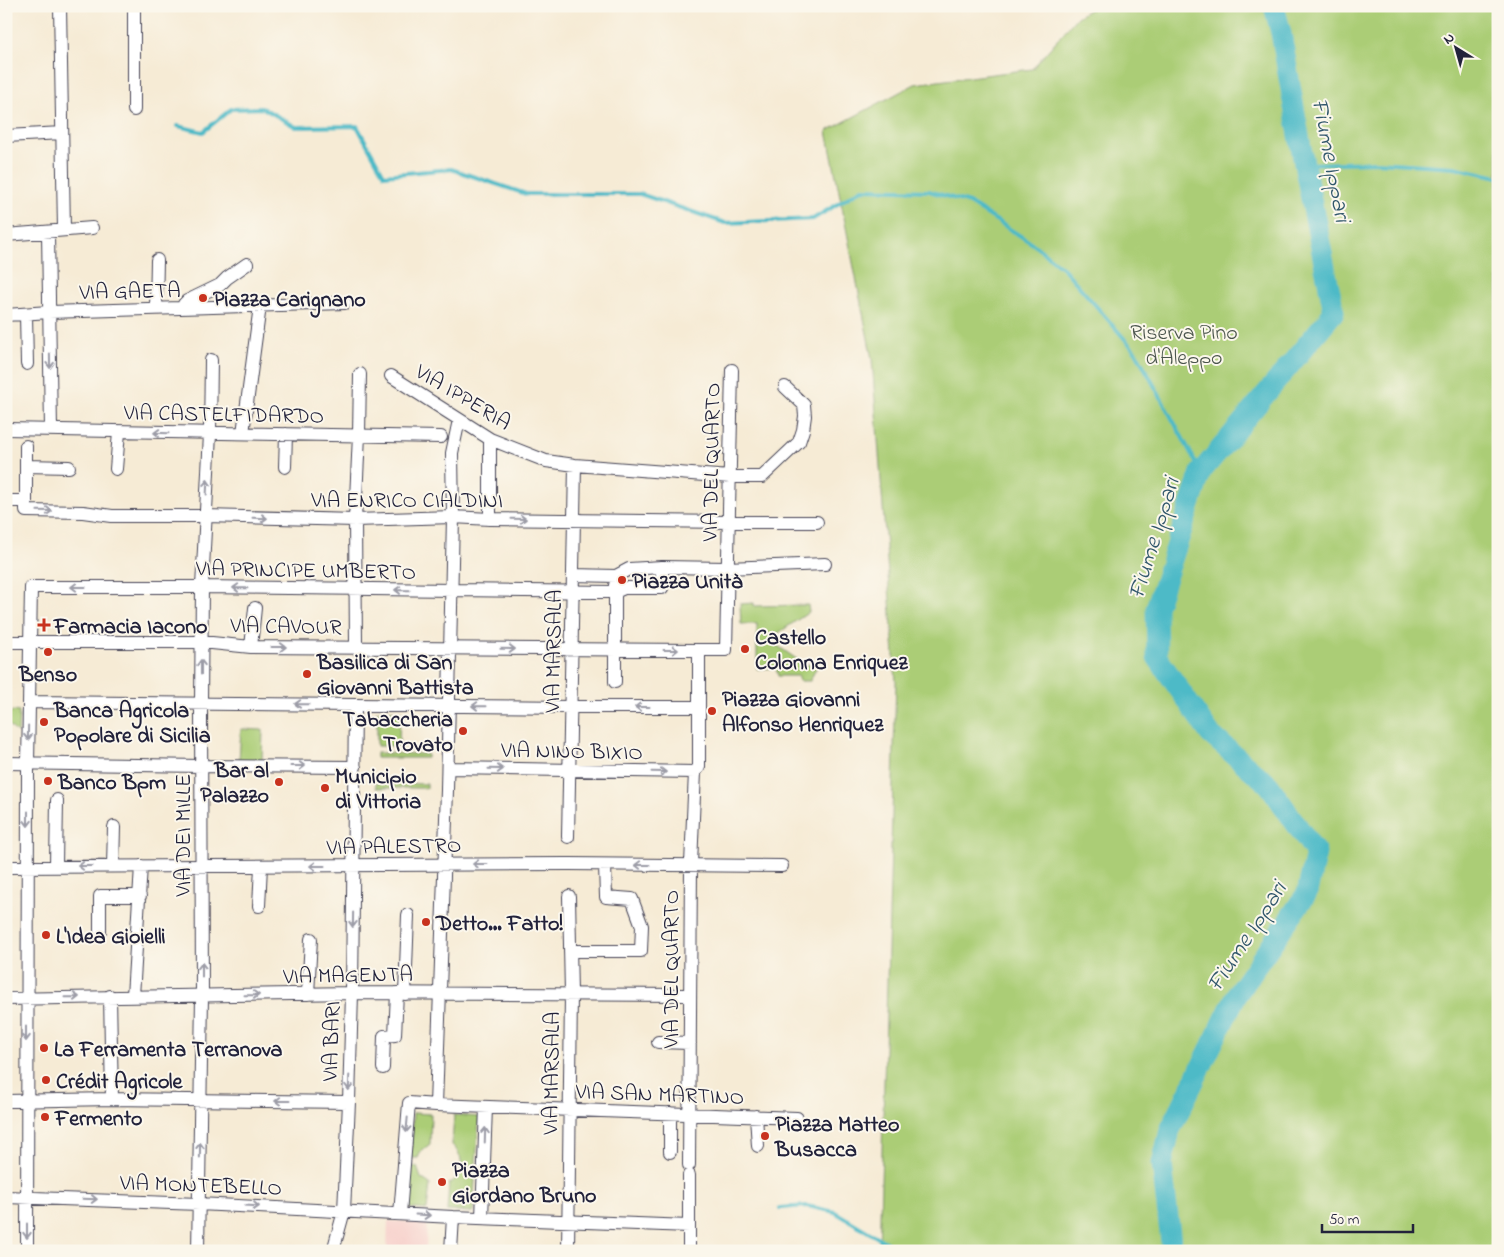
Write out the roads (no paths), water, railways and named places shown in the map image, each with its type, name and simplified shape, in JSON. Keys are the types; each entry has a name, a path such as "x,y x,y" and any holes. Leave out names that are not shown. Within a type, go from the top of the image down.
{"street":[{"path":"60,6 64,230"},
{"path":"134,6 134,110"},
{"path":"6,136 62,132"},
{"path":"6,235 92,228"},
{"path":"48,232 51,430"},
{"path":"156,309 157,260"},
{"path":"184,308 184,304 188,300 220,285 247,264"},
{"name":"VIA GAETA","path":"6,315 345,303"},
{"path":"243,434 260,306"},
{"path":"26,314 27,364"},
{"name":"VIA DEI MILLE","path":"198,1251 202,996 202,587 210,434 211,360"},
{"name":"VIA DEL QUARTO","path":"689,1251 688,1114 691,864 695,772 699,767 695,706 696,650 726,650 732,370"},
{"path":"355,644 354,520 359,435 360,374"},
{"name":"VIA IPPERIA","path":"392,376 490,439 546,461 730,477 762,477 799,442 805,416 804,406 785,387"},
{"path":"436,1100 444,864 452,708 452,453 459,420"},
{"name":"VIA CASTELFIDARDO","path":"6,429 441,437"},
{"path":"116,469 118,432"},
{"path":"285,467 286,434"},
{"path":"490,439 490,519"},
{"path":"6,502 26,502 26,446"},
{"name":"VIA MARSALA","path":"568,837 575,465"},
{"path":"26,466 70,467"},
{"name":"VIA ENRICO CIALDINI","path":"26,502 26,511 83,512 112,516 206,516 354,520 453,517 817,522"},
{"path":"573,575 616,576 629,569 666,567 727,568 825,564"},
{"name":"VIA PRINCIPE UMBERTO","path":"34,642 31,587 202,587 573,592 615,595 624,588 662,588 666,567"},
{"path":"615,682 616,576"},
{"path":"251,647 255,608"},
{"name":"VIA CAVOUR","path":"6,642 202,642 251,647 355,644 453,645"},
{"path":"27,1251 26,998 34,642"},
{"path":"453,645 572,650 696,650"},
{"path":"33,702 452,708 695,706"},
{"name":"VIA BARI","path":"333,1251 344,1211 349,1102 355,766 353,707"},
{"path":"6,763 31,766 355,766"},
{"name":"VIA NINO BIXIO","path":"448,768 695,772"},
{"path":"56,800 56,866"},
{"path":"113,866 114,826"},
{"name":"VIA PALESTRO","path":"6,867 444,864 782,866"},
{"path":"570,951 641,951 642,926 632,899 606,897 605,865"},
{"path":"133,996 141,866"},
{"path":"259,906 261,866"},
{"path":"100,931 100,896 140,896"},
{"name":"VIA MARSALA","path":"568,1251 571,994 569,896"},
{"path":"383,1068 384,1036 395,1035 408,915"},
{"path":"308,994 311,940"},
{"name":"VIA MAGENTA","path":"6,999 352,993 689,996"},
{"path":"110,996 112,1100"},
{"path":"658,1042 690,1044"},
{"name":"VIA SAN MARTINO","path":"397,1214 409,1104 436,1100 489,1107 797,1118"},
{"path":"6,1101 349,1102"},
{"path":"489,1107 484,1218 689,1226"},
{"path":"670,1113 670,1152"},
{"path":"756,1116 758,1146"},
{"name":"VIA MONTEBELLO","path":"6,1197 344,1211 452,1220 484,1218"},
{"path":"451,1251 452,1220"}],"waterway":[{"name":"Fiume Ippari","path":"1172,1251 1162,1164 1170,1130 1237,994 1307,893 1316,853 1269,785 1210,734 1157,657 1156,608 1201,472 1334,312 1304,164 1281,33 1274,6"},
{"path":"178,126 203,132 231,109 263,108 296,127 357,126 384,175 451,169 526,194 640,194 725,223 813,219 862,189 929,191 969,203 1033,244 1064,269 1136,352 1201,472"},
{"path":"1304,164 1378,162 1454,167 1498,177"},
{"path":"780,1208 807,1206 835,1212 900,1251"}],"place":[{"name":"Piazza Carignano","path":"203,298"},
{"name":"Piazza Unità","path":"622,580"},
{"name":"Farmacia Iacono","path":"44,625"},
{"name":"Castello Colonna Enriquez","path":"745,649"},
{"name":"Benso","path":"48,652"},
{"name":"Basilica di San Giovanni Battista","path":"307,674"},
{"name":"Piazza Giovanni Alfonso Henriquez","path":"712,711"},
{"name":"Banca Agricola Popolare di Sicilia","path":"44,722"},
{"name":"Tabaccheria Trovato","path":"463,731"},
{"name":"Banco Bpm","path":"48,781"},
{"name":"Bar al Palazzo","path":"279,782"},
{"name":"Municipio di Vittoria","path":"325,788"},
{"name":"Detto... Fatto!","path":"426,922"},
{"name":"L'Idea Gioielli","path":"46,935"},
{"name":"La Ferramenta Terranova","path":"44,1048"},
{"name":"Crédit Agricole","path":"46,1080"},
{"name":"Fermento","path":"45,1117"},
{"name":"Piazza Matteo Busacca","path":"765,1136"},
{"name":"Piazza Giordano Bruno","path":"442,1182"}],"park label":[{"name":"Riserva Pino d'Aleppo","path":"1184,344"}]}
